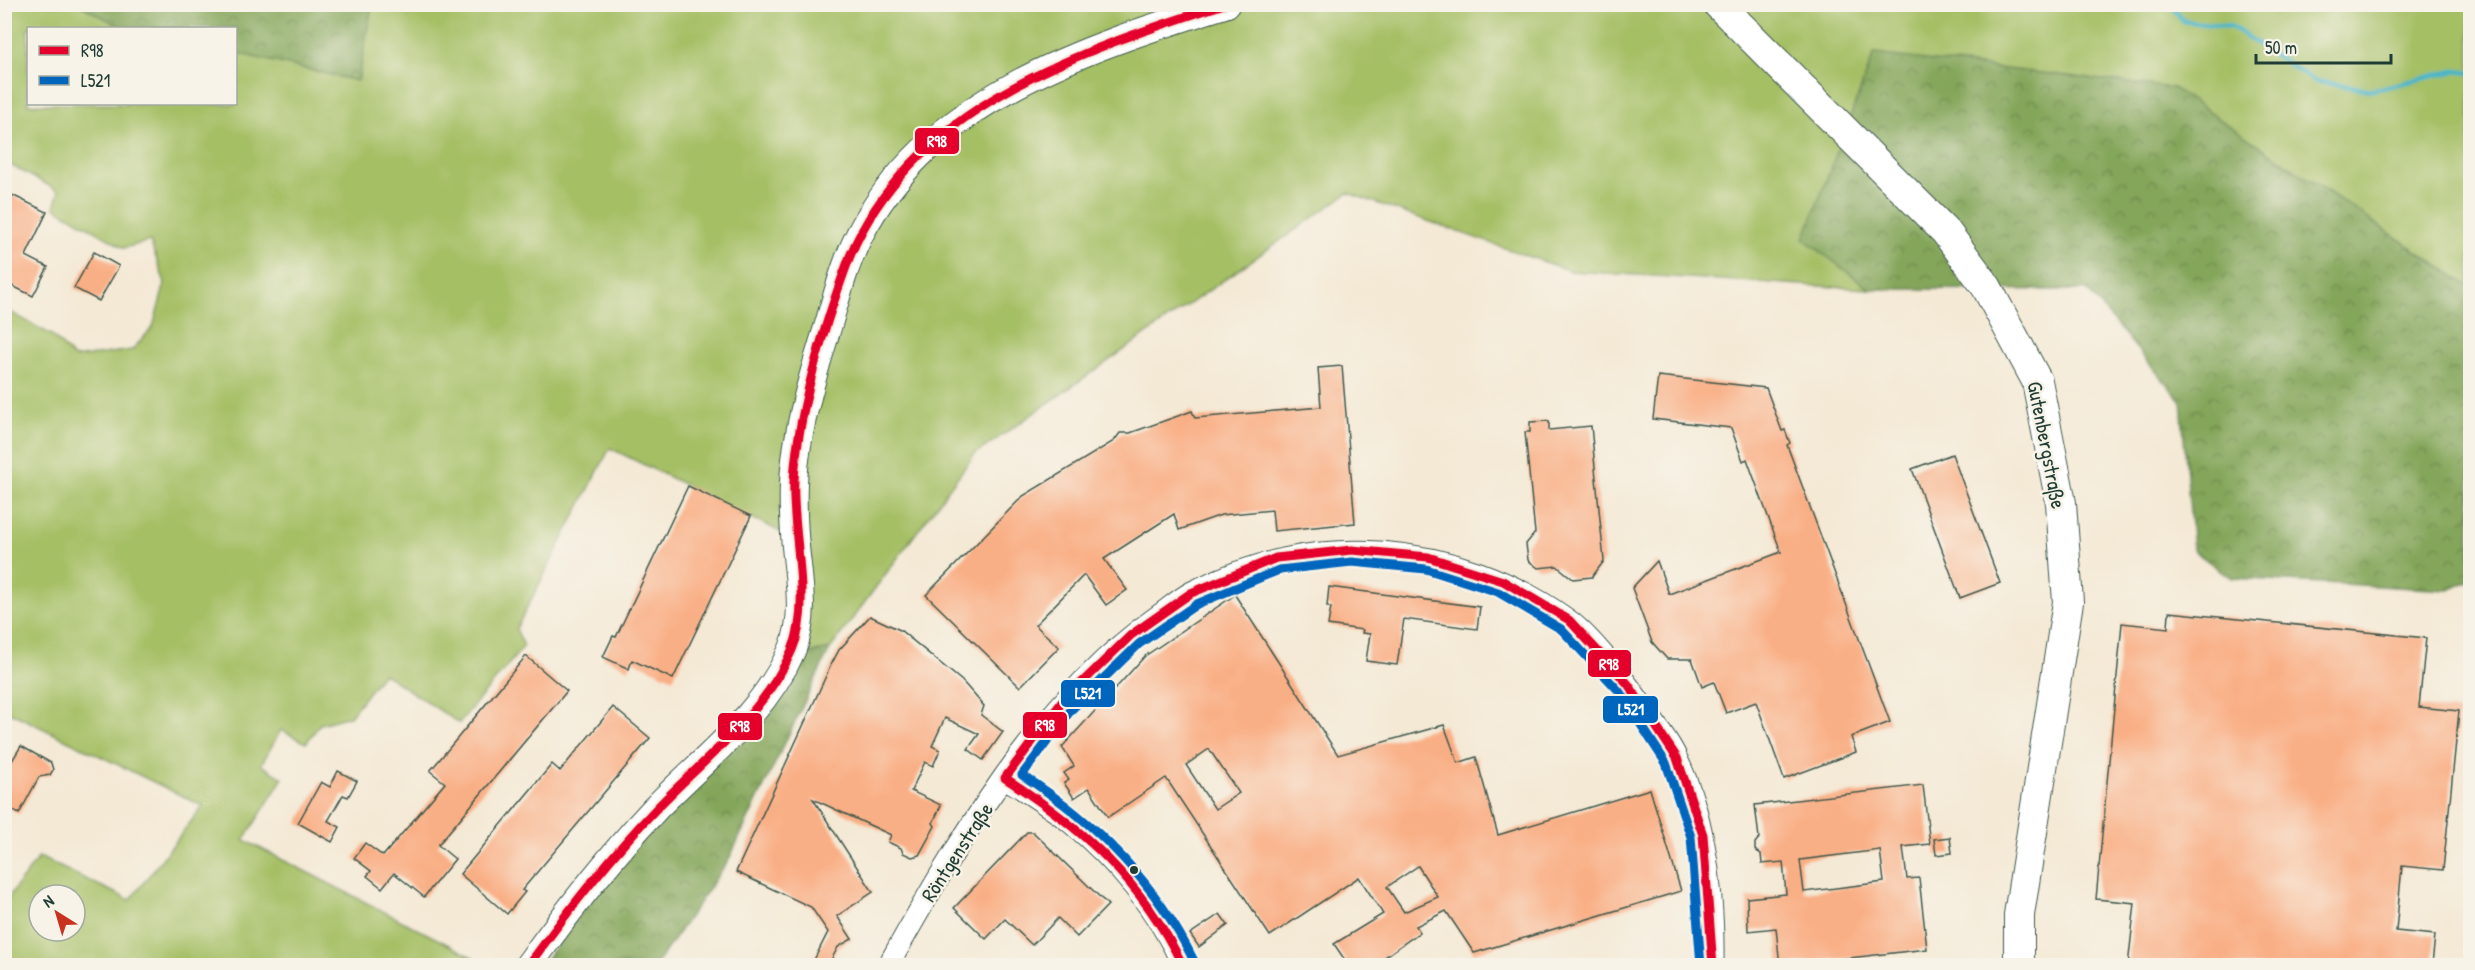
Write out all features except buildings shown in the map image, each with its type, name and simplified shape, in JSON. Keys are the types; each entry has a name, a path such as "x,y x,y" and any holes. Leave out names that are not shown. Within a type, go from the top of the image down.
{"main road":[{"name":"Gutenbergstraße","path":"1718,4 1946,232 1986,285 2037,381 2061,503 2068,602 2019,915 2019,966"}],"street":[{"path":"528,966 624,844 746,720 781,674 794,645 801,604 793,488 800,432 814,372 845,268 859,236 894,180 940,134 1019,82 1085,53 1226,4"},
{"name":"Röntgenstraße","path":"888,966 934,884 1005,778 1062,702 1131,635 1191,592 1276,558 1352,550 1428,557 1503,581 1569,620 1628,684 1677,758 1703,835 1713,966"},
{"path":"1005,778 1070,822 1113,864 1148,903 1183,966"}],"green space":[{"path":"372,4 2470,5 2470,287 2173,88 1804,239 1870,289 1570,271 1348,193 974,455 830,649 811,653 804,648 795,539 610,448 516,629 524,646 459,723 383,673 350,716 320,724 306,743 281,730 261,765 283,778 244,840 488,965 5,965 4,903 39,857 130,900 203,806 5,710 5,309 52,335 74,358 132,350 153,327 165,283 150,241 124,248 54,207 59,191 5,162 5,5 80,5 118,25 127,27 27,27 27,105 237,105 237,53 358,81"},
{"path":"80,5 372,5 358,81 237,53 237,27 127,27 118,25"},
{"path":"1874,54 2173,88 2470,287 2470,580 2449,590 2231,578 2193,550 2181,401 2087,290 1870,289 1804,239"},
{"path":"804,648 811,653 830,649 728,861 656,965 541,966 603,883"}],"waterway":[{"path":"2171,4 2183,21 2232,27 2314,81 2372,90 2455,71 2470,73"}],"transit line":[{"name":"R98","path":"528,966 620,848 748,717 780,674 792,650 801,611 794,501 794,480 801,424 822,338 850,256 879,204 915,160 958,122 1007,91 1059,65 1114,42 1224,4"},
{"name":"R98","path":"1183,966 1149,908 1108,859 1060,817 1005,778 1062,702 1131,635 1191,593 1276,558 1352,550 1428,557 1503,581 1569,620 1628,684 1677,758 1703,835 1713,966"},
{"name":"L521","path":"1194,961 1161,905 1121,856 1075,813 1022,775 1071,710 1139,644 1197,604 1279,570 1352,562 1426,569 1498,592 1561,629 1619,691 1666,763 1691,837 1701,966"}]}
